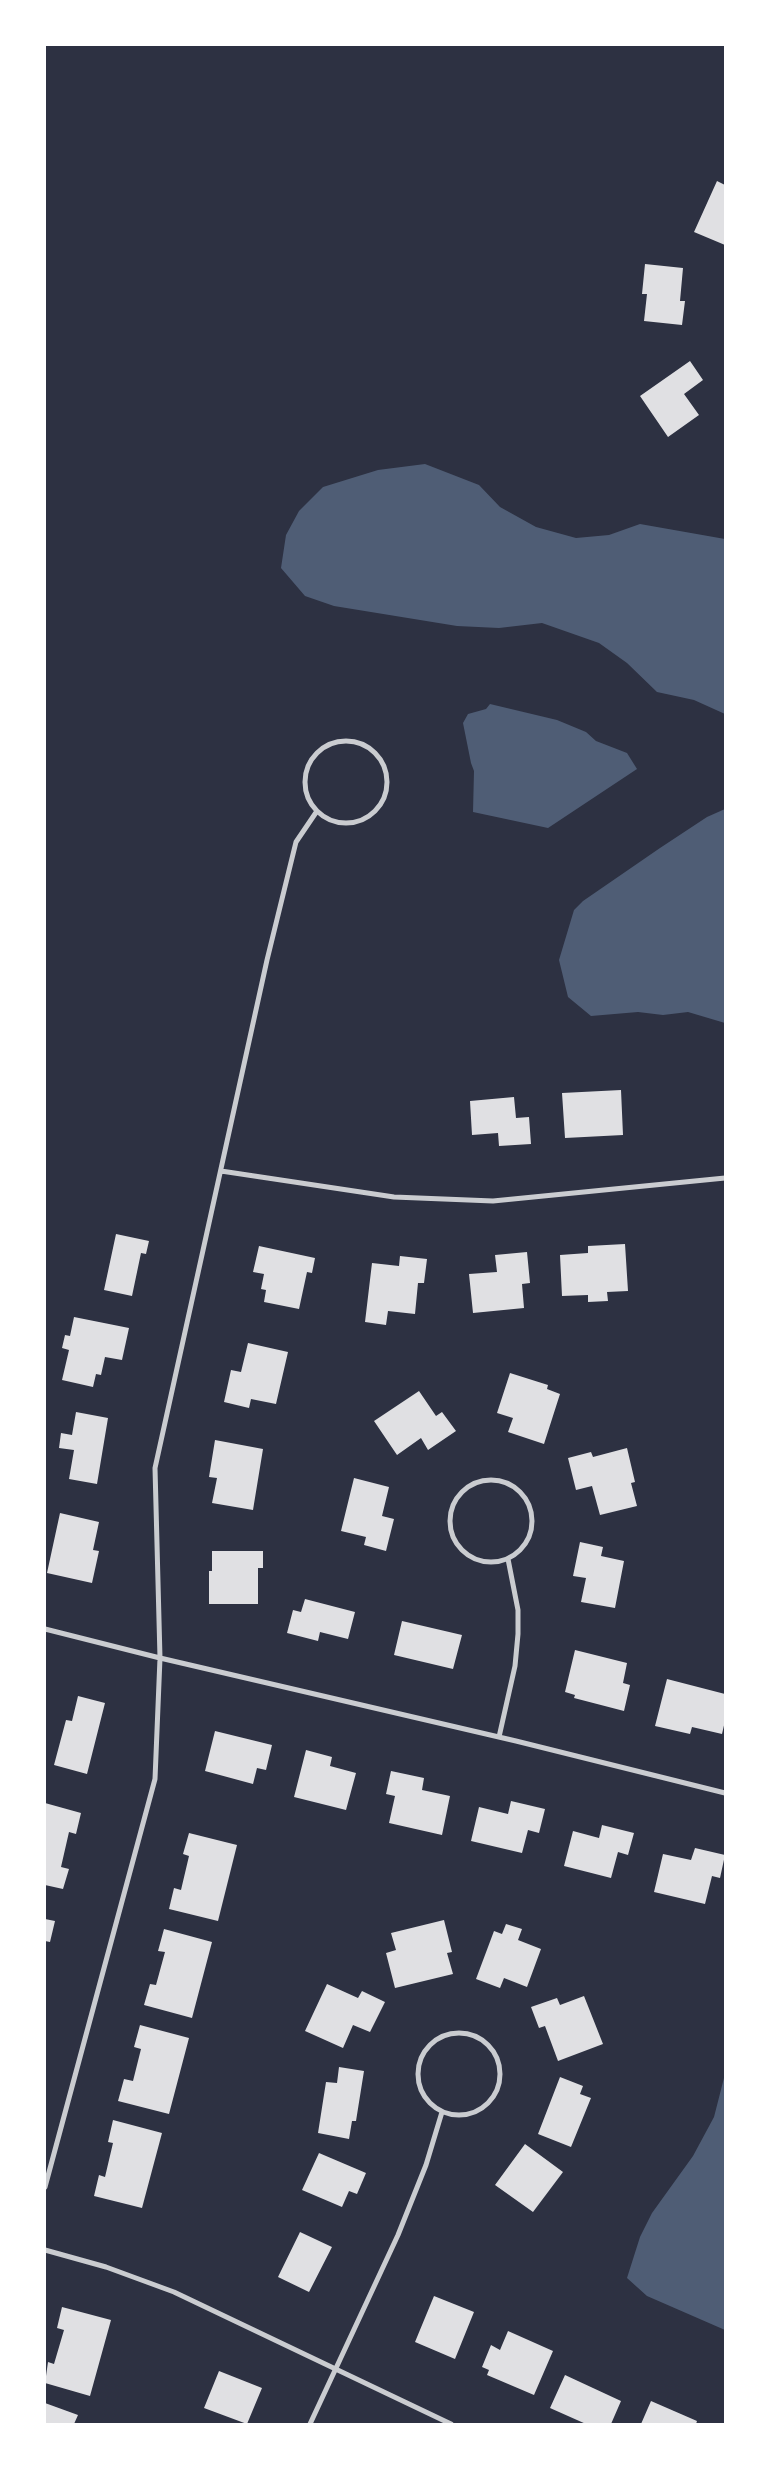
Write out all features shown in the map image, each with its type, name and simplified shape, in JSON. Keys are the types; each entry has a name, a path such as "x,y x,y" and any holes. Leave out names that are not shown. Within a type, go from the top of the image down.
{"street":[{"path":"348,740 367,746 378,754 385,766 388,780 386,794 380,807 369,816 356,822 342,823 328,819 316,811 307,794 305,774 310,762 318,751 329,744 348,740"},
{"path":"45,2187 155,1779 160,1658 155,1468 267,960 296,842 316,811"},
{"path":"221,1171 394,1197 493,1201 725,1178"},
{"path":"490,1480 510,1484 520,1492 528,1503 532,1516 530,1535 519,1552 508,1559 494,1563 474,1559 458,1546 451,1533 452,1506 460,1494 470,1485 490,1480"},
{"path":"499,1737 515,1666 518,1634 518,1610 508,1559"},
{"path":"45,1629 725,1793"},
{"path":"459,2033 473,2035 485,2042 494,2051 500,2064 501,2077 498,2090 491,2101 481,2110 468,2115 455,2116 442,2112 431,2104 422,2093 418,2080 419,2065 424,2052 433,2042 446,2035 459,2033"},
{"path":"310,2424 398,2235 426,2165 442,2112"},
{"path":"45,2250 106,2267 174,2292 451,2424"}],"water":[{"path":"425,464 479,485 500,507 536,527 576,538 609,535 640,524 725,539 725,714 694,700 657,692 627,663 599,643 542,623 499,628 457,626 334,606 305,596 281,568 286,535 299,511 323,487 378,470"},
{"path":"490,704 557,720 586,732 596,741 627,753 637,769 548,828 473,812 474,771 463,723 468,714 486,709"},
{"path":"725,809 725,1023 688,1012 663,1015 638,1012 591,1016 568,997 559,960 574,910 583,901 660,848 707,817"},
{"path":"725,2074 725,2330 647,2296 627,2278 640,2237 652,2213 693,2156 714,2117"}],"building":[{"path":"717,181 725,185 725,245 694,232"},
{"path":"645,264 683,268 680,301 685,301 682,325 644,321 647,294 642,294"},
{"path":"690,361 703,380 684,394 699,415 668,437 640,396"},
{"path":"621,1090 623,1135 565,1138 562,1093"},
{"path":"514,1097 516,1118 529,1117 531,1144 499,1146 498,1133 472,1135 470,1101"},
{"path":"116,1234 149,1241 146,1254 141,1253 132,1296 104,1290"},
{"path":"625,1244 628,1291 607,1292 608,1301 588,1302 588,1295 562,1296 560,1255 588,1253 588,1246"},
{"path":"259,1246 315,1258 312,1273 307,1272 299,1309 264,1302 266,1290 261,1289 264,1274 253,1272"},
{"path":"527,1252 530,1283 522,1284 524,1308 473,1313 469,1274 497,1272 495,1255"},
{"path":"400,1256 427,1259 424,1283 418,1283 415,1314 388,1311 386,1325 365,1322 372,1263 399,1266"},
{"path":"74,1317 129,1328 122,1360 105,1357 101,1375 96,1374 93,1387 62,1380 69,1350 62,1348 65,1335 70,1336"},
{"path":"248,1343 288,1352 276,1404 251,1399 249,1408 224,1402 231,1370 241,1372"},
{"path":"510,1373 548,1385 547,1389 560,1394 544,1444 508,1432 513,1418 497,1413"},
{"path":"419,1391 436,1416 442,1412 456,1431 428,1450 421,1438 397,1455 374,1421"},
{"path":"76,1412 108,1418 97,1484 69,1479 74,1450 59,1448 61,1433 72,1435"},
{"path":"215,1440 263,1449 253,1510 212,1503 217,1478 209,1477"},
{"path":"627,1448 635,1482 631,1483 637,1506 600,1515 592,1486 576,1490 568,1458 591,1452 593,1457"},
{"path":"354,1478 389,1487 382,1516 394,1519 386,1551 364,1545 366,1537 341,1531"},
{"path":"60,1513 99,1522 93,1550 99,1551 92,1583 47,1573"},
{"path":"580,1542 603,1547 601,1556 624,1561 615,1608 581,1602 586,1578 573,1576"},
{"path":"212,1551 263,1551 263,1568 258,1568 258,1604 209,1604 209,1571 212,1571"},
{"path":"305,1599 355,1612 348,1639 320,1632 318,1641 287,1633 293,1610 301,1612"},
{"path":"402,1621 462,1635 453,1669 394,1655"},
{"path":"575,1650 627,1663 623,1683 630,1685 624,1711 574,1698 575,1695 565,1692"},
{"path":"667,1679 725,1694 725,1721 722,1734 692,1727 690,1734 655,1726"},
{"path":"78,1696 105,1703 87,1774 54,1765 66,1720 72,1721"},
{"path":"215,1731 272,1745 266,1770 257,1768 253,1784 205,1771"},
{"path":"306,1750 332,1757 330,1766 356,1773 346,1810 294,1797"},
{"path":"391,1771 424,1778 422,1790 450,1796 442,1835 389,1823 395,1796 386,1794"},
{"path":"511,1801 545,1809 539,1833 528,1830 522,1853 471,1841 479,1807 508,1814"},
{"path":"45,1803 81,1813 76,1834 69,1832 61,1867 69,1869 63,1889 45,1885"},
{"path":"602,1825 634,1833 628,1855 618,1852 611,1878 564,1866 573,1831 599,1838"},
{"path":"189,1833 237,1845 218,1921 169,1909 174,1888 181,1890 189,1856 183,1854"},
{"path":"695,1848 725,1855 720,1878 712,1876 705,1904 654,1892 663,1854 691,1860"},
{"path":"45,1919 55,1921 50,1942 45,1941"},
{"path":"444,1920 452,1952 447,1953 453,1974 395,1988 386,1953 396,1950 391,1933"},
{"path":"506,1924 522,1929 518,1940 541,1949 527,1987 504,1978 500,1988 476,1979 494,1931 502,1934"},
{"path":"164,1929 212,1942 192,2018 144,2005 150,1984 156,1985 165,1952 158,1951"},
{"path":"327,1984 358,1998 362,1991 385,2002 370,2032 353,2025 343,2048 305,2031"},
{"path":"584,1996 603,2044 558,2061 545,2026 539,2028 531,2007 557,1998 560,2005"},
{"path":"140,2025 189,2038 169,2114 118,2101 124,2079 133,2081 141,2049 134,2047"},
{"path":"339,2067 364,2071 356,2121 352,2121 349,2139 318,2133 326,2082 337,2083"},
{"path":"560,2077 583,2086 580,2094 591,2098 571,2147 538,2134"},
{"path":"113,2120 162,2133 142,2208 94,2196 99,2175 105,2177 113,2143 108,2142"},
{"path":"525,2144 563,2172 533,2212 495,2185"},
{"path":"319,2153 366,2173 357,2194 349,2191 342,2207 302,2190"},
{"path":"300,2232 332,2247 309,2292 278,2277"},
{"path":"434,2296 474,2312 455,2359 415,2342"},
{"path":"62,2307 111,2320 90,2396 45,2383 48,2362 54,2364 64,2330 57,2328"},
{"path":"508,2331 553,2351 534,2395 487,2375 489,2370 482,2367 491,2345 500,2350"},
{"path":"219,2371 262,2388 247,2424 204,2408"},
{"path":"565,2375 621,2401 611,2424 586,2424 550,2408"},
{"path":"651,2401 697,2421 696,2424 641,2424"},
{"path":"45,2403 78,2415 74,2424 45,2424"}]}
